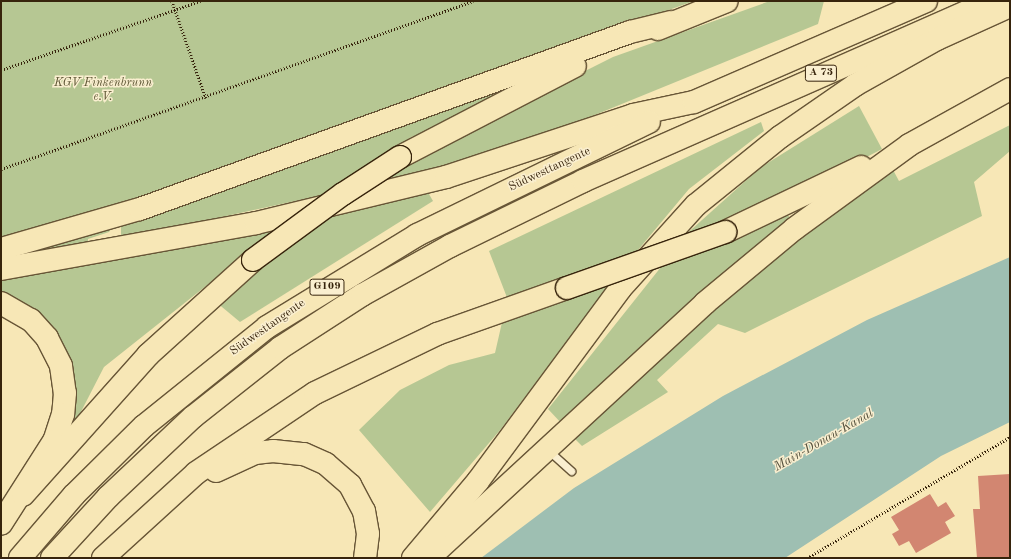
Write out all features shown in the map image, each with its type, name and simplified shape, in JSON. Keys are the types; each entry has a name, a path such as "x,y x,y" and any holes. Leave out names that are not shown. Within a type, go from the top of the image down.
{"highway":[{"path":"1,524 22,495 148,355 253,260 343,194 400,157 520,92 670,22 727,1"},
{"name":"A 73","path":"694,102 926,1"},
{"name":"A 73","path":"654,148 991,1"},
{"path":"413,558 478,480 620,289 696,205 786,133 855,85 937,39 1010,6"},
{"path":"1,249 140,209 630,32 670,22"},
{"path":"103,558 166,500 223,453 337,381 437,334 725,232 909,145 1010,89"},
{"path":"1,269 202,233 363,198 510,158 633,114 694,102"},
{"name":"Südwesttangente","path":"20,558 74,495 144,426 210,370 285,314 417,235 694,102"},
{"path":"429,558 729,283 806,220 909,145"},
{"name":"Südwesttangente","path":"52,558 108,497 166,440 221,393 297,336 450,246 654,148"},
{"path":"1,303 20,312 40,330 54,348 64,380 59,428 22,495"},
{"path":"166,500 240,459 266,452 292,452 326,464 350,485 364,511 368,534 365,558"}],"lane":[{"path":"547,450 571,471"}],"path":[{"path":"172,1 206,98"},
{"path":"1,70 200,1"},
{"path":"1,169 206,98 473,1"},
{"path":"807,558 1010,437"}],"green space":[{"name":"KGV Finkenbrunn e.V.","path":"1,1 694,1 115,208 1,241"},
{"path":"770,1 824,1 818,24 531,141 367,189 472,128 613,57"},
{"path":"548,69 412,142 413,136 323,195 121,239 121,226"},
{"path":"859,106 882,149 782,201 682,238 761,167"},
{"path":"761,122 764,131 689,189 633,256 508,300 489,251"},
{"path":"1010,125 1010,151 974,182 982,216 745,333 718,324 657,380 668,392 582,446 574,438 708,309 831,210 892,168 899,181"},
{"path":"426,189 433,201 240,322 216,302 333,213"},
{"path":"785,212 793,221 563,425 548,409 661,267 713,248"},
{"path":"115,223 109,232 88,239 88,244 70,253 1,255"},
{"path":"279,228 104,367 69,435 71,380 1,298 1,275 27,276"},
{"path":"608,286 501,429 430,512 359,430 400,390 449,365 495,353 503,318"}],"water":[{"name":"Main-Donau-Kanal","path":"1010,257 1010,422 941,456 785,558 481,558 574,488 723,396 867,320"}],"building":[{"path":"1010,474 1010,558 977,558 973,509 980,509 978,476"},
{"path":"930,494 938,507 946,502 955,516 945,522 951,533 916,553 909,541 899,546 892,534 899,530 891,517"}]}
